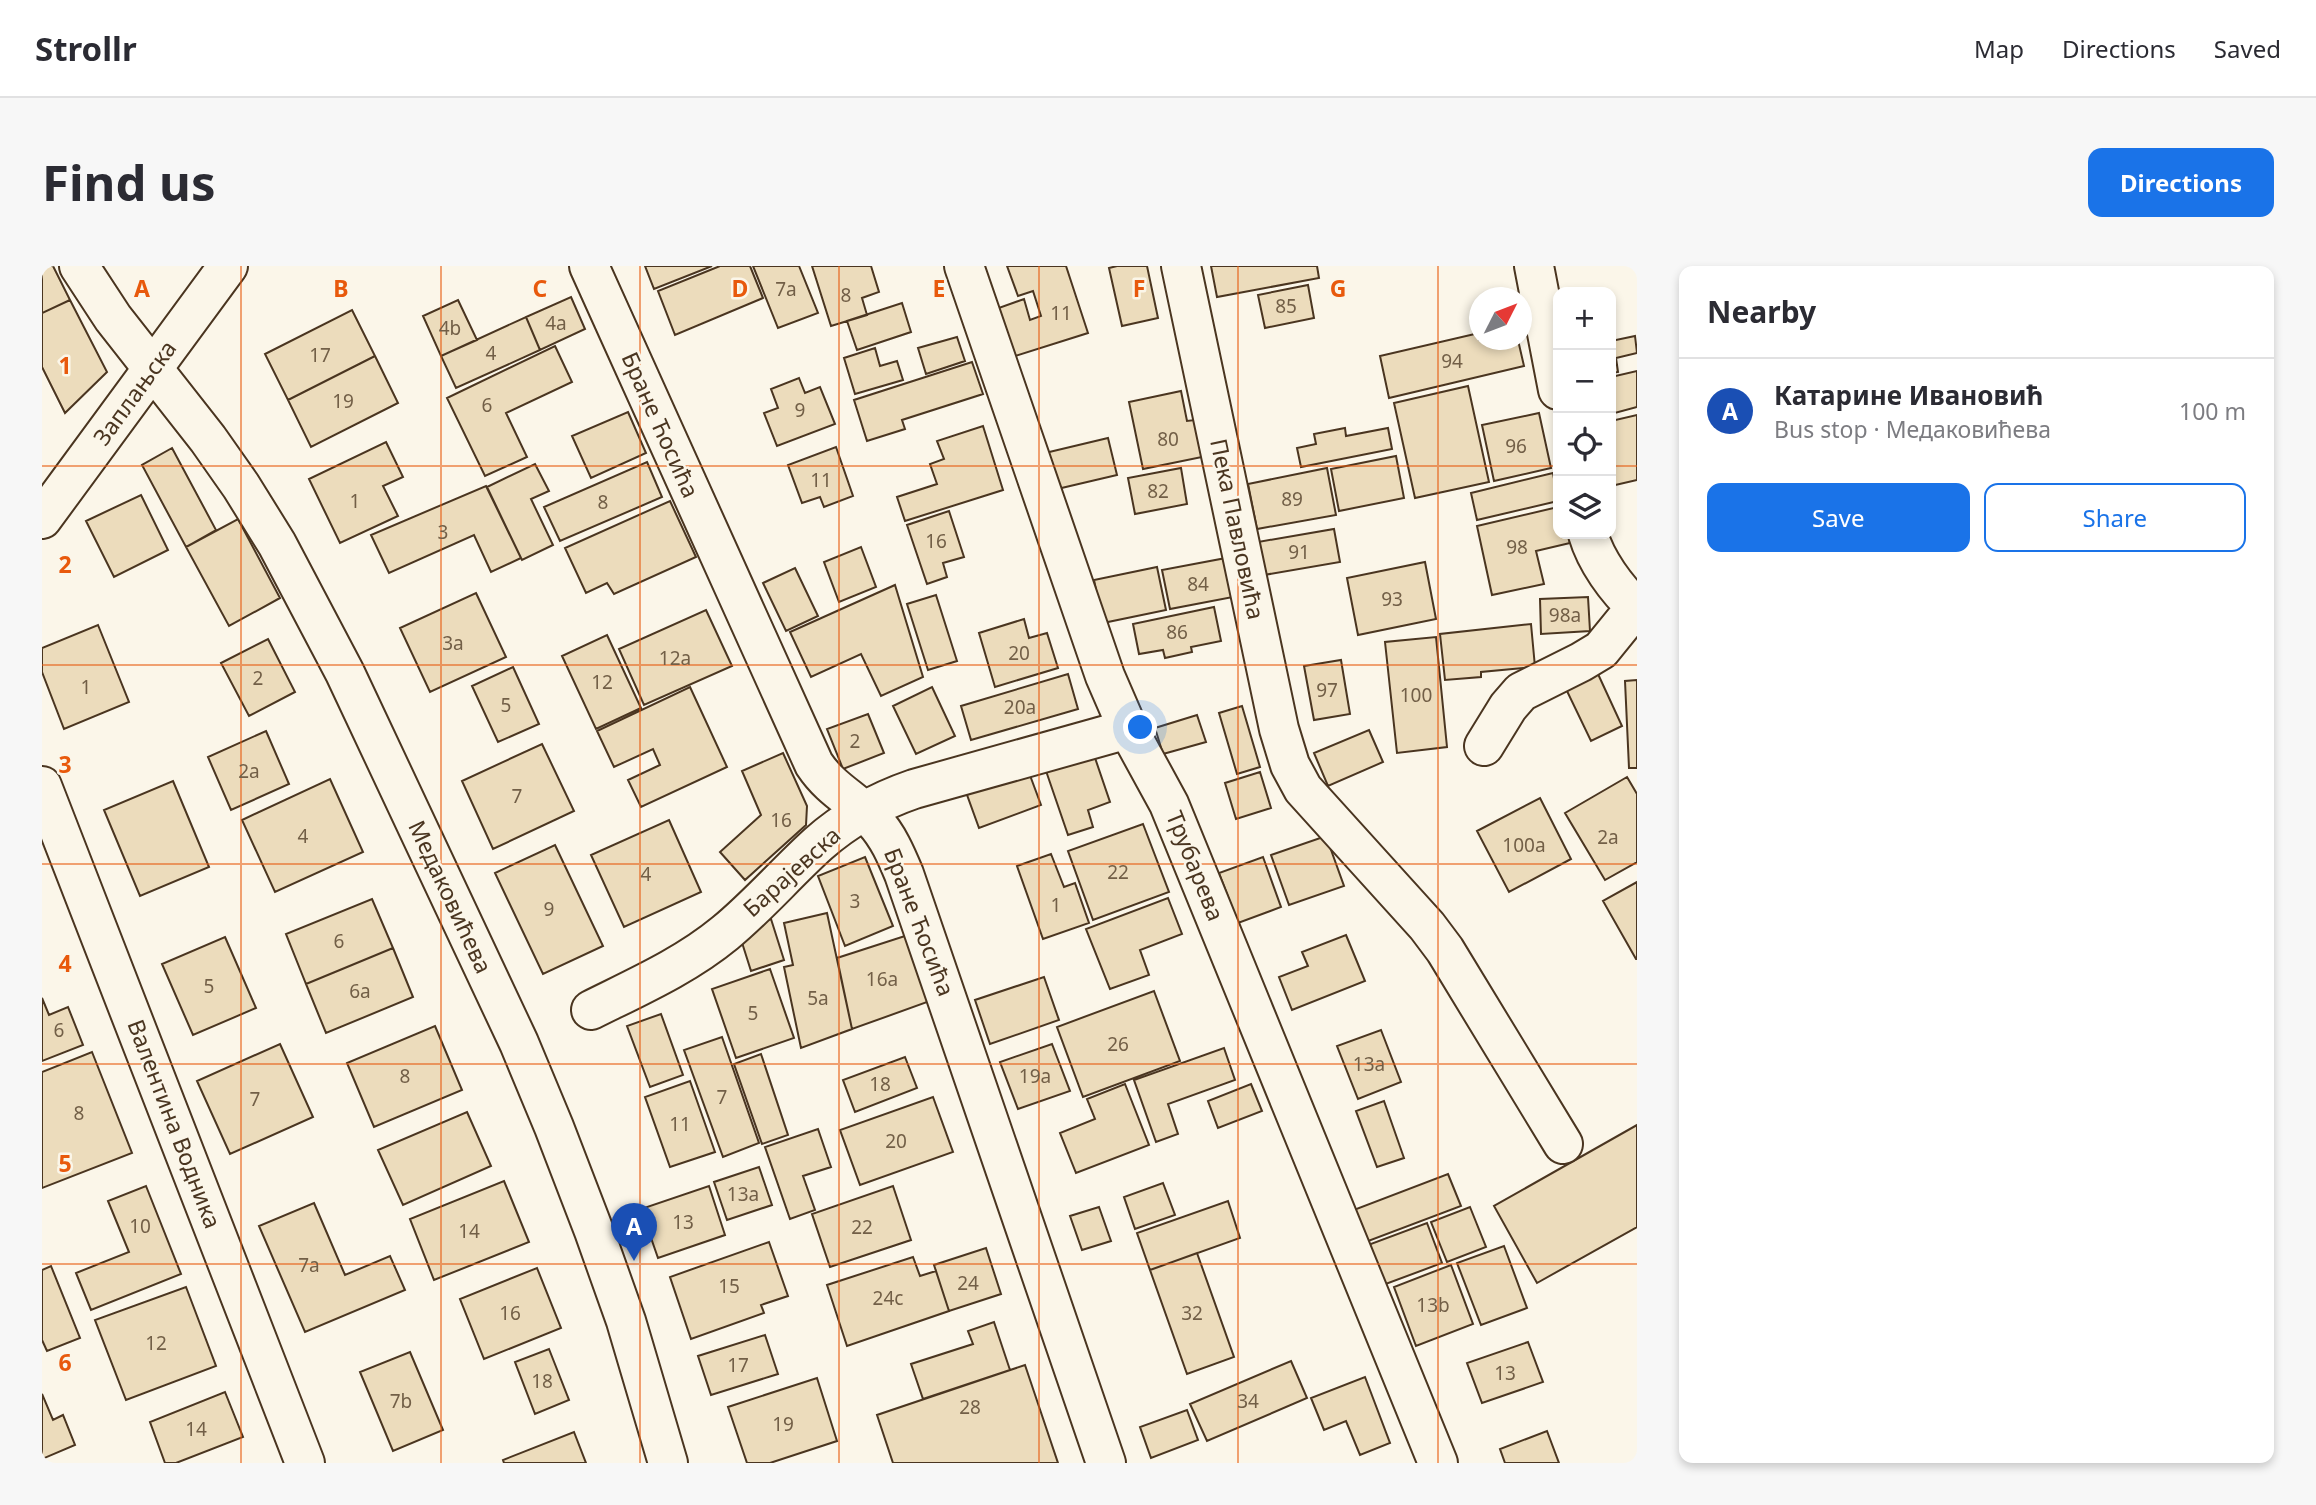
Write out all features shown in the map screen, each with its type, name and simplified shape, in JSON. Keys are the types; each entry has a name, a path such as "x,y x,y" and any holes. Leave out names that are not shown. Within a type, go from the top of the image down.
{"street":[{"name":"Медаковићева","path":"79,266 113,318 208,439 241,486 277,544 345,673 519,1043 554,1127 626,1321 668,1463"},
{"name":"Заплањска","path":"42,519 228,266"},
{"name":"Бране Ћосића","path":"589,266 814,764 825,781 864,812 883,833 904,873 955,1016 1105,1463"},
{"name":"Трубарева","path":"964,266 1105,676 1128,729 1169,804 1438,1463"},
{"name":"Пека Павловића","path":"1181,266 1279,729 1290,765 1303,789 1427,926 1445,950 1563,1144"},
{"path":"1534,266 1553,364"},
{"path":"1484,746 1508,707 1521,692 1601,650 1637,608 1623,595 1609,575 1590,539"},
{"name":"Барајевска","path":"591,1010 675,967 724,933 818,844 886,799 1128,729"},
{"name":"Валентина Водника","path":"42,786 305,1463"}],"building":[{"path":"42,266 53,266 70,300 42,313"},
{"path":"645,266 712,266 654,289"},
{"path":"720,266 750,266 763,298 675,335 658,291"},
{"path":"753,266 799,266 818,313 778,328"},
{"path":"812,266 871,266 879,292 862,298 867,315 831,326"},
{"path":"1007,266 1066,266 1088,333 1009,358 993,310 1024,299 1030,320 1041,316 1033,291 1018,296"},
{"path":"1147,266 1158,318 1122,326 1109,268"},
{"path":"1211,266 1317,266 1319,278 1217,297"},
{"path":"1308,285 1314,318 1265,328 1258,295"},
{"path":"571,297 585,329 540,350 526,317"},
{"path":"70,300 107,372 65,413 42,367 42,313"},
{"path":"458,300 477,340 441,356 423,316"},
{"path":"902,303 911,332 857,350 847,321"},
{"path":"352,310 375,356 288,400 265,354"},
{"path":"526,317 540,350 456,388 441,356"},
{"path":"1469,335 1469,350 1520,350 1524,366 1389,398 1380,356"},
{"path":"1635,336 1637,353 1616,358 1616,340"},
{"path":"957,337 965,361 926,374 918,348"},
{"path":"555,346 572,382 506,413 527,457 485,476 447,398"},
{"path":"875,348 880,366 897,361 903,380 855,394 844,358"},
{"path":"375,356 398,403 311,447 288,400"},
{"path":"972,362 983,394 902,420 905,429 867,441 854,400"},
{"path":"1637,371 1637,407 1616,413 1616,376"},
{"path":"799,378 805,393 820,387 835,424 777,446 764,413 778,408 771,389"},
{"path":"1468,386 1489,482 1415,498 1394,403"},
{"path":"1181,391 1187,421 1195,420 1202,457 1143,469 1129,402"},
{"path":"628,412 646,453 591,478 572,436"},
{"path":"1539,413 1551,468 1494,481 1482,425"},
{"path":"1637,415 1637,480 1616,485 1616,476 1616,420"},
{"path":"983,426 1003,490 905,521 897,497 937,484 930,464 944,459 937,441"},
{"path":"1345,428 1346,436 1388,428 1392,449 1301,467 1297,448 1316,444 1314,434"},
{"path":"1108,438 1117,475 1053,490 1045,453"},
{"path":"386,442 403,477 383,486 398,516 340,543 309,479"},
{"path":"836,447 853,496 824,507 820,497 802,503 788,465"},
{"path":"172,448 216,530 186,547 142,465"},
{"path":"1396,456 1404,498 1339,511 1331,469"},
{"path":"647,462 662,497 560,541 544,507"},
{"path":"535,464 549,491 531,499 553,545 522,560 487,487"},
{"path":"1181,468 1187,504 1135,514 1128,478"},
{"path":"1327,468 1336,515 1257,529 1248,484"},
{"path":"1553,473 1553,502 1477,520 1471,493"},
{"path":"486,486 521,558 491,572 474,535 389,573 371,535"},
{"path":"141,495 168,550 114,577 86,521"},
{"path":"670,501 696,557 614,594 607,583 586,593 565,548"},
{"path":"1553,508 1553,539 1569,539 1570,543 1536,551 1544,584 1492,595 1477,526"},
{"path":"949,511 964,557 943,563 947,577 927,584 907,525"},
{"path":"238,519 280,598 229,626 186,547"},
{"path":"1334,529 1340,562 1264,575 1258,542"},
{"path":"861,547 876,587 839,602 824,562"},
{"path":"1226,558 1233,597 1170,609 1162,570"},
{"path":"1425,562 1436,619 1358,635 1347,578"},
{"path":"1157,567 1166,610 1103,623 1094,580"},
{"path":"795,568 818,616 786,631 763,583"},
{"path":"895,585 923,677 881,696 861,654 811,677 790,632"},
{"path":"476,593 506,657 430,692 400,628"},
{"path":"936,595 957,661 928,670 907,604"},
{"path":"1588,597 1590,631 1541,634 1540,599"},
{"path":"1214,607 1221,641 1191,647 1192,652 1165,658 1163,650 1139,654 1133,624"},
{"path":"706,610 732,666 644,705 619,649"},
{"path":"1024,619 1029,638 1047,633 1058,668 995,687 979,633"},
{"path":"1531,624 1535,667 1481,672 1481,677 1445,680 1440,634"},
{"path":"98,625 129,702 64,729 42,672 42,648"},
{"path":"607,635 641,708 596,729 562,656"},
{"path":"1436,637 1447,747 1397,753 1385,642"},
{"path":"268,639 295,692 249,716 221,663"},
{"path":"1341,660 1350,714 1314,720 1304,666"},
{"path":"513,667 539,724 498,742 472,686"},
{"path":"1068,674 1078,709 971,740 961,706"},
{"path":"1598,674 1622,726 1591,741 1566,689"},
{"path":"1637,680 1637,768 1629,768 1625,681"},
{"path":"690,687 727,767 641,807 628,780 660,765 653,749 614,767 597,731"},
{"path":"932,687 955,736 916,754 893,706"},
{"path":"1242,706 1260,767 1237,774 1219,713"},
{"path":"868,714 884,753 843,769 827,729"},
{"path":"1197,715 1206,742 1163,754 1155,728"},
{"path":"1369,730 1383,762 1328,786 1314,753"},
{"path":"266,731 289,784 231,810 208,757"},
{"path":"542,744 574,811 493,849 462,781"},
{"path":"1093,752 1110,802 1088,810 1093,827 1068,835 1045,768"},
{"path":"783,753 807,806 806,825 745,880 720,852 761,815 742,771"},
{"path":"1028,770 1041,805 979,828 966,792"},
{"path":"1260,772 1271,808 1236,819 1225,783"},
{"path":"1627,777 1637,794 1637,862 1605,880 1565,813"},
{"path":"330,779 363,852 275,892 242,820"},
{"path":"173,781 209,867 140,896 104,810"},
{"path":"1540,798 1571,859 1509,892 1477,831"},
{"path":"669,820 701,892 624,927 591,855"},
{"path":"1143,824 1169,892 1093,920 1068,851"},
{"path":"1326,836 1344,886 1289,905 1271,855"},
{"path":"555,845 603,946 543,974 495,873"},
{"path":"1051,854 1064,887 1075,883 1089,923 1043,939 1017,866"},
{"path":"865,857 893,926 845,946 818,876"},
{"path":"1263,857 1281,907 1238,923 1219,873"},
{"path":"1637,882 1637,959 1636,959 1603,901"},
{"path":"1168,898 1182,934 1140,950 1149,975 1110,989 1086,929"},
{"path":"372,899 393,948 306,984 286,934"},
{"path":"827,913 852,1029 801,1048 784,967 793,965 784,923"},
{"path":"771,919 784,960 751,971 738,930"},
{"path":"908,935 930,1001 852,1029 837,958"},
{"path":"1346,935 1365,981 1292,1010 1279,977 1308,966 1302,952"},
{"path":"225,937 256,1008 193,1035 162,964"},
{"path":"393,948 413,997 326,1033 306,984"},
{"path":"770,969 794,1038 736,1058 712,989"},
{"path":"1044,977 1059,1020 990,1044 975,1000"},
{"path":"1154,991 1180,1061 1083,1097 1057,1027"},
{"path":"42,998 49,1015 68,1007 83,1045 42,1061"},
{"path":"661,1014 683,1075 650,1087 627,1026"},
{"path":"435,1026 462,1090 374,1127 347,1063"},
{"path":"1381,1030 1401,1082 1358,1099 1337,1046"},
{"path":"722,1037 759,1143 723,1157 684,1050"},
{"path":"280,1044 313,1117 230,1154 197,1081"},
{"path":"1052,1044 1070,1091 1018,1109 1000,1062"},
{"path":"1224,1048 1235,1080 1168,1104 1178,1134 1156,1142 1134,1080"},
{"path":"92,1052 132,1153 42,1188 42,1072"},
{"path":"761,1054 788,1135 762,1144 734,1064"},
{"path":"905,1057 917,1088 855,1112 843,1080"},
{"path":"690,1081 715,1152 670,1167 645,1097"},
{"path":"1125,1084 1149,1145 1076,1173 1060,1133 1095,1119 1087,1099"},
{"path":"1251,1084 1262,1111 1218,1128 1208,1101"},
{"path":"933,1097 953,1152 860,1185 840,1130"},
{"path":"1384,1101 1404,1158 1377,1167 1356,1111"},
{"path":"467,1112 491,1166 403,1205 378,1150"},
{"path":"1637,1125 1637,1227 1537,1283 1494,1206"},
{"path":"818,1129 831,1167 803,1176 815,1210 790,1219 765,1147"},
{"path":"759,1167 772,1205 727,1220 714,1182"},
{"path":"1448,1174 1461,1206 1363,1243 1351,1211"},
{"path":"504,1181 529,1242 434,1280 410,1219"},
{"path":"1163,1183 1175,1215 1135,1229 1124,1197"},
{"path":"146,1186 181,1274 91,1310 76,1273 129,1252 108,1201"},
{"path":"709,1186 725,1235 658,1258 641,1209"},
{"path":"893,1186 911,1240 830,1267 812,1214"},
{"path":"1228,1201 1240,1238 1150,1270 1137,1233"},
{"path":"314,1203 345,1275 390,1256 405,1290 305,1332 259,1226"},
{"path":"1099,1207 1111,1241 1082,1250 1070,1216"},
{"path":"1470,1207 1486,1247 1447,1262 1431,1222"},
{"path":"1427,1223 1442,1263 1383,1285 1368,1245"},
{"path":"769,1242 788,1296 761,1305 764,1313 691,1339 670,1277"},
{"path":"1504,1246 1527,1308 1481,1325 1457,1263"},
{"path":"986,1248 1001,1294 949,1311 934,1265"},
{"path":"1197,1253 1234,1357 1187,1374 1150,1270"},
{"path":"913,1257 920,1276 936,1271 949,1311 847,1346 827,1285"},
{"path":"1451,1265 1473,1324 1416,1346 1394,1287"},
{"path":"51,1266 80,1338 47,1351 42,1340 42,1270"},
{"path":"537,1268 561,1328 484,1359 460,1299"},
{"path":"186,1287 216,1366 126,1400 95,1320"},
{"path":"994,1322 1010,1370 923,1399 911,1364 973,1344 968,1331"},
{"path":"765,1335 778,1374 711,1395 698,1356"},
{"path":"1528,1342 1543,1382 1482,1403 1467,1363"},
{"path":"549,1349 569,1400 535,1414 515,1362"},
{"path":"410,1352 443,1430 393,1451 360,1372"},
{"path":"1291,1361 1307,1398 1207,1441 1190,1404"},
{"path":"1025,1365 1058,1463 893,1463 877,1415"},
{"path":"1365,1377 1390,1443 1360,1455 1346,1421 1324,1430 1311,1398"},
{"path":"817,1378 837,1441 770,1463 747,1463 728,1407"},
{"path":"225,1392 243,1437 176,1463 165,1463 150,1422"},
{"path":"42,1394 53,1420 63,1415 75,1445 42,1459"},
{"path":"1187,1410 1198,1440 1151,1458 1140,1427"},
{"path":"1547,1431 1559,1463 1505,1463 1500,1449"},
{"path":"574,1432 586,1463 504,1463 503,1460"}],"place":[{"name":"Катарине Ивановић","path":"634,1261"}]}
